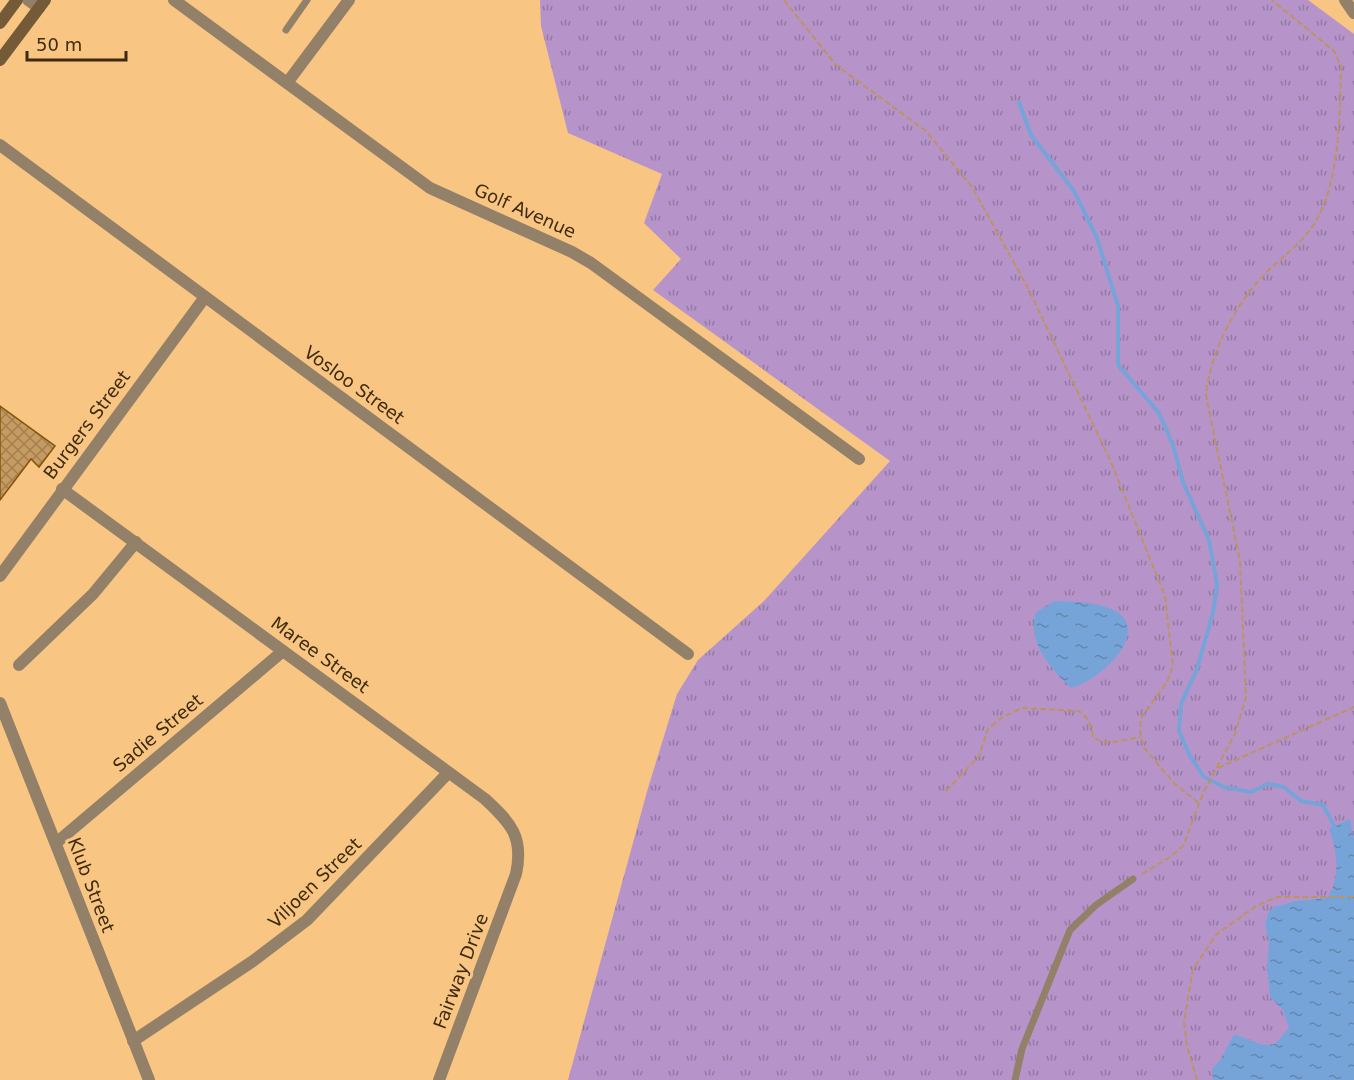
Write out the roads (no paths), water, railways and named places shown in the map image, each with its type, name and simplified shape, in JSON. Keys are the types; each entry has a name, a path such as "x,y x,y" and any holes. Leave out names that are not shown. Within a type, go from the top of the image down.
{"main road":[{"path":"0,23 17,0"},
{"path":"0,60 42,4"}],"street":[{"path":"28,0 42,4"},
{"name":"Golf Avenue","path":"174,0 430,188 572,252 591,263 859,459"},
{"path":"287,83 349,0"},
{"path":"1345,0 1354,13"},
{"name":"Vosloo Street","path":"0,146 688,654"},
{"name":"Burgers Street","path":"0,576 205,297"},
{"name":"Maree Street","path":"62,489 485,799 507,821 519,845 516,874"},
{"path":"19,665 93,594 136,542"},
{"name":"Sadie Street","path":"56,843 283,651"},
{"name":"Klub Street","path":"0,703 148,1080"},
{"name":"Viljoen Street","path":"133,1041 253,961 307,920 448,773"},
{"name":"Fairway Drive","path":"439,1080 516,874"}],"lane":[{"path":"286,30 307,0"},
{"path":"1015,1080 1022,1049 1070,930 1096,906 1133,879"}],"water":[{"path":"1055,601 1101,605 1117,612 1123,617 1128,627 1127,638 1114,660 1092,678 1071,688 1048,664 1034,634 1036,612"},
{"path":"1350,819 1354,840 1354,1080 1213,1080 1212,1069 1221,1059 1234,1034 1263,1045 1275,1044 1289,1028 1283,1010 1270,997 1267,968 1269,942 1265,925 1268,913 1274,907 1295,901 1327,898 1336,873 1334,846 1329,828"}],"waterway":[{"path":"1019,102 1031,135 1074,191 1097,238 1118,306 1118,365 1159,413 1173,445 1183,482 1209,540 1217,584 1213,613 1197,669 1181,704 1179,731 1190,756 1204,777 1224,787 1251,792 1268,784 1284,787 1301,801 1323,805 1336,829"}]}
